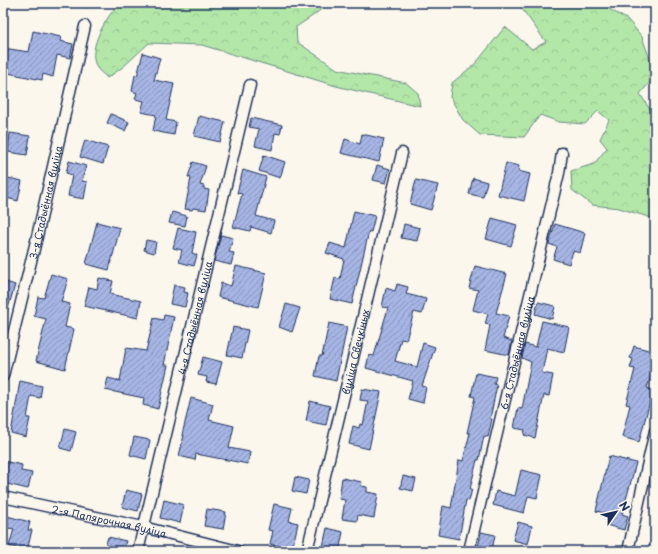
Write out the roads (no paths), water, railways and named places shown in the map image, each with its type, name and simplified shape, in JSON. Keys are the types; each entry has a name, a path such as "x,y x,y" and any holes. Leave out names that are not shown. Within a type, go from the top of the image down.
{"street":[{"name":"3-я Стадыённая вуліца","path":"3,376 85,26"},
{"name":"4-я Стадыённая вуліца","path":"138,551 250,85"},
{"name":"вуліца Свечкіных","path":"307,551 402,153"},
{"name":"6-я Стадыённая вуліца","path":"469,551 555,189 562,153"},
{"path":"628,551 655,430"},
{"name":"2-я Папярочная вуліца","path":"3,496 143,527 238,551"}]}
